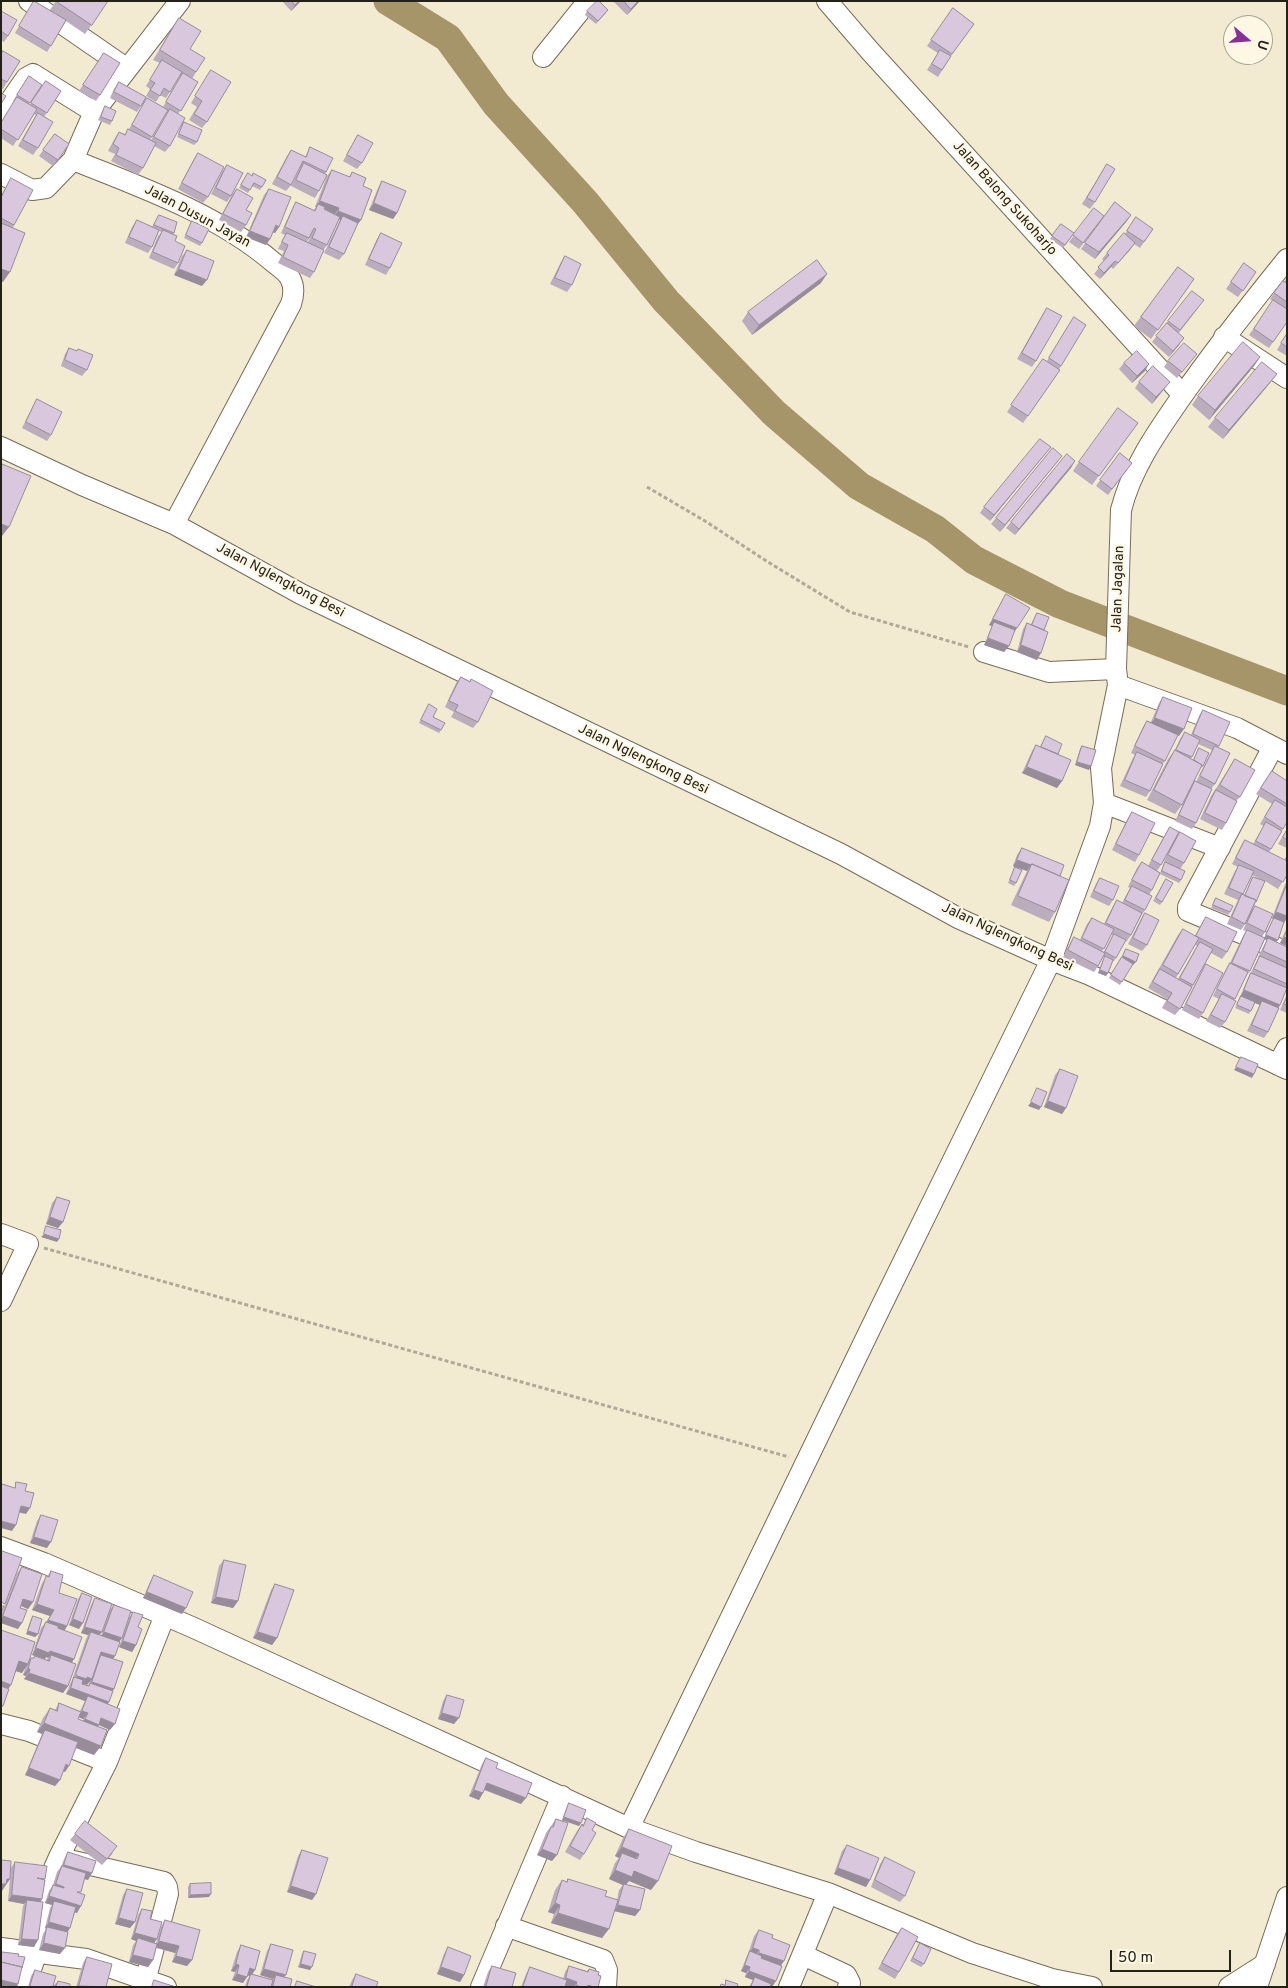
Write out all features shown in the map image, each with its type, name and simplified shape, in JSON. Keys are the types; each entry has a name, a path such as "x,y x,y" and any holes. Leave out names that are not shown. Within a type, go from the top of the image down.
{"street":[{"path":"29,1 128,70"},
{"path":"1,174 9,180 32,190 46,188 73,160 94,112 180,1"},
{"path":"543,57 588,1"},
{"name":"Jalan Balong Sukoharjo","path":"827,1 870,51 1183,396"},
{"path":"1,114 26,78 33,74 94,112"},
{"name":"Jalan Dusun Jayan","path":"73,160 142,188 236,235 256,248 290,276 293,285 294,295 291,304 174,524"},
{"name":"Jalan Jagalan","path":"629,1828 1051,960 1100,826 1104,803 1101,768 1117,677 1121,510 1124,497 1151,442 1224,337 1287,259"},
{"path":"1224,337 1287,378"},
{"name":"Jalan Nglengkong Besi","path":"1,447 82,485 174,524 301,594 841,854 960,919 1284,1061"},
{"path":"984,652 1049,672 1117,677 1237,728 1280,751 1220,848 1190,903 1188,911 1287,952"},
{"path":"1104,803 1220,848"},
{"path":"1,1234 28,1244 1,1301"},
{"path":"1,1547 19,1564 164,1615 629,1828 696,1852 828,1894 972,1953 1052,1979 1092,1987"},
{"path":"25,1987 38,1952 44,1891 107,1762 164,1615"},
{"path":"1,1724 29,1731 107,1762"},
{"path":"481,1987 562,1796"},
{"path":"59,1857 164,1882 168,1887 168,1894 146,1978"},
{"path":"789,1987 828,1894"},
{"path":"1257,1987 1287,1897"},
{"path":"506,1926 603,1960 607,1970 606,1987"},
{"path":"1,1948 86,1959 146,1978 166,1987"},
{"path":"803,1955 846,1975 850,1983 848,1987"},
{"path":"1229,1987 1265,1964"}],"path":[{"path":"647,487 850,612 984,652"},
{"path":"28,1244 807,1462"}],"building":[{"path":"34,1 66,20 51,46 19,26"},
{"path":"56,1 108,1 92,25"},
{"path":"597,1 608,10 598,21 587,11"},
{"path":"624,1 638,1 631,9"},
{"path":"953,8 974,24 952,54 931,40"},
{"path":"1,11 17,20 8,36 1,31"},
{"path":"179,18 201,31 190,49 205,58 196,72 160,50"},
{"path":"940,50 951,56 942,70 932,64"},
{"path":"3,51 20,61 7,82 1,79 1,55"},
{"path":"104,53 120,63 100,95 83,85"},
{"path":"162,60 182,72 170,92 164,88 160,96 150,90 155,83 150,80"},
{"path":"211,70 231,82 207,122 194,114 202,101 195,96"},
{"path":"183,73 198,82 181,111 166,102"},
{"path":"29,76 42,85 30,103 17,95"},
{"path":"46,81 61,91 47,113 31,103"},
{"path":"119,82 146,97 141,106 114,92"},
{"path":"1,93 6,96 1,104"},
{"path":"17,97 37,109 18,140 1,129 1,123"},
{"path":"147,98 168,110 152,137 132,125"},
{"path":"105,106 116,111 112,121 101,117"},
{"path":"170,109 185,118 170,146 154,137"},
{"path":"38,113 53,122 38,148 23,140"},
{"path":"184,122 202,130 197,142 179,134"},
{"path":"128,129 156,143 143,168 116,155 119,148 113,144 119,132 125,135"},
{"path":"55,134 69,144 58,160 43,150"},
{"path":"358,135 373,143 362,163 347,155"},
{"path":"310,147 333,158 326,172 303,161 291,185 277,177 291,150 306,157"},
{"path":"198,153 224,167 208,197 182,183"},
{"path":"304,163 327,175 319,191 296,180"},
{"path":"1107,164 1115,169 1095,202 1087,198"},
{"path":"227,165 243,173 231,196 216,188"},
{"path":"332,170 350,177 352,172 366,178 363,186 372,190 361,220 338,211 339,208 320,201"},
{"path":"248,173 252,176 253,173 266,180 262,187 254,183 250,190 241,185"},
{"path":"11,178 33,190 14,225 1,218 1,198"},
{"path":"382,181 406,191 397,213 374,203"},
{"path":"237,189 253,198 246,210 252,213 246,225 223,214"},
{"path":"269,189 291,197 279,227 276,225 270,239 250,231"},
{"path":"296,202 315,211 318,204 340,217 327,245 312,238 316,229 314,228 309,238 285,227"},
{"path":"1115,202 1131,215 1099,252 1085,243"},
{"path":"1094,208 1104,216 1083,243 1073,235"},
{"path":"159,215 177,222 174,233 154,225"},
{"path":"343,216 358,223 344,254 329,247"},
{"path":"1136,217 1153,229 1144,242 1127,231"},
{"path":"137,220 159,230 152,247 129,237"},
{"path":"192,221 209,229 202,243 186,235"},
{"path":"1,223 25,233 10,272 1,269"},
{"path":"1061,224 1074,233 1065,245 1052,236"},
{"path":"163,230 177,236 175,241 185,246 178,263 153,252"},
{"path":"287,233 324,250 314,272 283,257 288,245 282,242"},
{"path":"381,233 402,243 390,268 369,259"},
{"path":"1124,233 1135,243 1118,263 1115,261 1104,273 1098,267"},
{"path":"187,250 214,261 207,280 179,269"},
{"path":"565,256 581,264 572,285 555,278"},
{"path":"817,260 827,274 759,325 748,312"},
{"path":"1244,263 1256,272 1243,291 1231,282"},
{"path":"1178,267 1194,279 1158,330 1141,317"},
{"path":"1283,281 1287,283 1287,302 1274,293"},
{"path":"1192,291 1204,300 1180,330 1168,321"},
{"path":"1273,300 1287,309 1287,322 1273,342 1254,329"},
{"path":"1047,308 1062,316 1036,361 1022,353"},
{"path":"1074,317 1086,325 1061,366 1049,358"},
{"path":"1167,323 1184,338 1173,351 1156,336"},
{"path":"1287,334 1287,347 1281,343"},
{"path":"1243,342 1260,357 1215,410 1198,396"},
{"path":"1184,343 1197,354 1182,372 1168,361"},
{"path":"69,348 77,351 78,349 93,355 87,370 65,360"},
{"path":"1137,351 1149,364 1137,376 1124,363"},
{"path":"1043,359 1060,370 1028,416 1011,405"},
{"path":"1262,362 1277,374 1229,430 1215,418"},
{"path":"1153,366 1170,382 1156,397 1139,382"},
{"path":"37,399 62,412 51,435 26,422"},
{"path":"1118,408 1138,423 1099,476 1079,462"},
{"path":"1040,439 1051,447 994,515 984,507"},
{"path":"1053,448 1062,456 1005,525 996,518"},
{"path":"1120,453 1132,463 1112,489 1100,480"},
{"path":"1067,454 1075,461 1019,529 1011,522"},
{"path":"2,464 31,476 9,527 1,524"},
{"path":"1006,594 1030,608 1017,628 993,619"},
{"path":"1037,613 1049,617 1044,630 1032,625"},
{"path":"994,622 1015,630 1009,646 988,638"},
{"path":"1027,623 1048,632 1041,653 1021,645"},
{"path":"461,677 470,682 471,679 493,691 478,722 455,711 458,705 449,701"},
{"path":"1163,697 1192,708 1184,729 1155,718"},
{"path":"429,704 437,709 433,717 445,723 441,730 421,720"},
{"path":"1203,710 1230,722 1219,746 1193,734"},
{"path":"1147,721 1178,735 1165,761 1135,746"},
{"path":"1185,732 1200,740 1192,757 1176,750"},
{"path":"1046,736 1062,744 1058,754 1041,747"},
{"path":"1036,745 1071,760 1062,781 1027,767"},
{"path":"1082,746 1096,750 1091,766 1077,762"},
{"path":"1215,746 1230,753 1215,784 1200,776"},
{"path":"1199,748 1209,753 1203,766 1194,760"},
{"path":"1175,750 1202,765 1182,805 1154,790"},
{"path":"1137,752 1163,764 1150,791 1125,780"},
{"path":"1235,759 1255,770 1240,797 1220,785"},
{"path":"1272,771 1287,781 1287,804 1261,788"},
{"path":"1195,781 1212,789 1196,823 1179,815"},
{"path":"1216,790 1237,801 1226,823 1205,813"},
{"path":"1275,800 1287,807 1287,822 1283,829 1265,817"},
{"path":"1132,812 1155,823 1139,855 1116,844"},
{"path":"1266,822 1282,831 1271,849 1256,841"},
{"path":"1170,827 1179,832 1161,865 1152,860"},
{"path":"1287,830 1287,840 1283,837"},
{"path":"1180,832 1196,841 1184,863 1168,855"},
{"path":"1245,840 1287,861 1287,875 1283,882 1236,858"},
{"path":"1022,848 1064,865 1060,876 1017,860"},
{"path":"1142,862 1160,873 1152,890 1132,880"},
{"path":"1165,862 1185,871 1181,880 1162,871"},
{"path":"1032,864 1069,880 1055,912 1018,896"},
{"path":"1239,865 1254,871 1243,894 1229,888"},
{"path":"1015,867 1022,870 1016,883 1010,880"},
{"path":"1253,877 1265,881 1256,902 1256,900 1245,896"},
{"path":"1100,878 1119,886 1113,900 1094,891"},
{"path":"1166,879 1173,883 1162,902 1156,898"},
{"path":"1287,884 1287,916 1276,912"},
{"path":"1132,886 1152,896 1145,910 1125,900"},
{"path":"1242,894 1256,900 1245,924 1232,917"},
{"path":"1216,898 1233,906 1230,912 1213,905"},
{"path":"1117,900 1142,913 1131,935 1106,923"},
{"path":"1255,906 1273,914 1265,932 1247,923"},
{"path":"1145,913 1159,920 1147,945 1133,938"},
{"path":"1206,917 1237,932 1227,952 1196,936"},
{"path":"1092,918 1114,929 1104,949 1082,938"},
{"path":"1274,918 1284,922 1278,940 1266,935"},
{"path":"1183,929 1199,938 1178,974 1163,965"},
{"path":"1247,930 1265,938 1250,971 1232,963"},
{"path":"1114,934 1126,940 1116,958 1105,952"},
{"path":"1074,937 1105,953 1098,966 1068,950"},
{"path":"1268,938 1287,947 1287,962 1263,951"},
{"path":"1200,942 1213,949 1193,985 1180,978"},
{"path":"1126,949 1139,954 1136,962 1123,956"},
{"path":"1105,956 1113,960 1108,973 1100,970"},
{"path":"1260,956 1287,968 1287,984 1254,969"},
{"path":"1122,957 1133,964 1122,982 1111,975"},
{"path":"1230,963 1248,972 1235,999 1217,989"},
{"path":"1206,964 1223,973 1203,1013 1186,1004"},
{"path":"1160,969 1192,987 1180,1009 1167,1001 1172,993 1153,982"},
{"path":"1251,973 1287,988 1280,1005 1244,990"},
{"path":"1222,994 1236,1001 1225,1022 1211,1015"},
{"path":"1241,996 1255,1002 1251,1011 1237,1005"},
{"path":"1262,1001 1279,1008 1268,1032 1252,1025"},
{"path":"1241,1057 1258,1064 1254,1074 1236,1067"},
{"path":"1060,1069 1078,1076 1066,1108 1048,1101"},
{"path":"1037,1088 1047,1092 1041,1107 1031,1102"},
{"path":"57,1197 70,1201 63,1222 50,1217"},
{"path":"46,1226 61,1230 59,1239 44,1234"},
{"path":"16,1482 27,1484 25,1491 34,1493 30,1508 21,1506 16,1525 1,1521 1,1487 2,1484 15,1488"},
{"path":"41,1515 58,1520 51,1542 34,1537"},
{"path":"2,1551 22,1558 5,1604 1,1602"},
{"path":"224,1560 246,1565 238,1601 216,1597"},
{"path":"22,1567 42,1574 33,1602 23,1599 20,1608 27,1610 22,1623 3,1616"},
{"path":"51,1571 63,1575 59,1593 77,1599 67,1626 48,1620 54,1610 37,1604 46,1576 49,1577"},
{"path":"154,1575 193,1592 186,1608 147,1592"},
{"path":"275,1584 294,1590 277,1638 258,1632"},
{"path":"82,1593 92,1597 83,1623 73,1619"},
{"path":"95,1598 112,1604 102,1632 85,1627"},
{"path":"114,1605 131,1611 122,1638 104,1632"},
{"path":"133,1612 143,1615 138,1627 142,1629 136,1645 123,1641"},
{"path":"33,1616 42,1619 38,1634 28,1631"},
{"path":"46,1622 82,1637 74,1659 36,1648"},
{"path":"1,1630 35,1642 28,1664 19,1661 11,1685 1,1681"},
{"path":"91,1632 120,1642 115,1656 101,1652 92,1679 87,1677 87,1679 76,1674"},
{"path":"51,1655 76,1664 68,1686 29,1673 30,1669 28,1669 31,1658 35,1656 49,1661"},
{"path":"101,1655 123,1662 114,1689 92,1682"},
{"path":"74,1677 83,1680 82,1684 89,1686 90,1683 113,1691 109,1702 71,1688"},
{"path":"1,1686 9,1689 3,1706 1,1705"},
{"path":"447,1695 464,1700 459,1718 442,1713"},
{"path":"88,1696 120,1709 115,1724 101,1718 99,1725 85,1719 88,1713 82,1711"},
{"path":"59,1703 81,1712 78,1719 107,1730 101,1746 44,1723 50,1708 57,1711"},
{"path":"45,1730 78,1742 69,1766 66,1764 60,1780 29,1768"},
{"path":"486,1758 498,1763 496,1768 532,1783 526,1798 487,1783 483,1793 474,1790"},
{"path":"569,1803 586,1810 581,1823 564,1817"},
{"path":"587,1818 596,1823 592,1830 596,1833 584,1854 570,1846"},
{"path":"556,1819 568,1823 557,1855 542,1849"},
{"path":"85,1821 117,1846 107,1859 75,1834"},
{"path":"629,1829 672,1846 658,1881 634,1871 632,1877 615,1870 622,1853 637,1859 639,1854 622,1847"},
{"path":"847,1845 879,1858 870,1880 838,1868"},
{"path":"302,1850 328,1858 316,1894 291,1886"},
{"path":"68,1852 96,1861 92,1873 64,1865"},
{"path":"885,1857 915,1872 905,1896 875,1880"},
{"path":"1,1860 11,1861 10,1879 7,1879 6,1884 1,1884"},
{"path":"15,1862 47,1866 45,1879 37,1878 45,1880 42,1899 12,1895"},
{"path":"62,1866 86,1873 81,1892 77,1892 85,1895 81,1906 49,1896 53,1885 64,1888 56,1884"},
{"path":"568,1879 607,1891 605,1896 618,1900 609,1929 558,1913 560,1905 555,1903 562,1880 567,1882"},
{"path":"211,1883 211,1894 190,1895 190,1884"},
{"path":"624,1884 645,1889 640,1910 618,1905"},
{"path":"127,1889 143,1893 135,1922 119,1918"},
{"path":"27,1900 43,1902 38,1940 22,1939"},
{"path":"54,1901 76,1907 70,1928 49,1922"},
{"path":"142,1909 152,1911 150,1919 162,1922 157,1939 135,1933"},
{"path":"165,1920 200,1930 192,1960 176,1956 179,1946 159,1941"},
{"path":"47,1927 68,1932 65,1948 44,1943"},
{"path":"902,1928 918,1937 899,1972 882,1963"},
{"path":"759,1930 773,1935 772,1938 790,1945 784,1961 759,1953 759,1950 753,1948"},
{"path":"138,1938 157,1944 153,1960 133,1955"},
{"path":"920,1943 931,1949 924,1964 913,1958"},
{"path":"271,1944 293,1950 286,1975 264,1969"},
{"path":"241,1945 260,1951 255,1970 250,1968 247,1977 237,1974 239,1965 236,1964"},
{"path":"448,1947 471,1956 464,1975 441,1967"},
{"path":"304,1951 316,1954 312,1967 301,1964"},
{"path":"750,1951 762,1956 761,1958 782,1966 776,1981 749,1971 750,1967 745,1965"},
{"path":"2,1952 19,1954 18,1956 25,1957 22,1968 1,1962"},
{"path":"87,1957 112,1964 106,1987 79,1986"},
{"path":"1,1962 22,1967 18,1984 1,1980"},
{"path":"492,1966 516,1973 512,1987 486,1987"},
{"path":"569,1966 588,1972 589,1969 599,1972 598,1975 601,1976 598,1987 588,1985 588,1987 581,1987 576,1985 577,1982 566,1978"},
{"path":"530,1967 567,1980 565,1987 523,1987"},
{"path":"35,1970 56,1976 53,1986 56,1986 58,1981 70,1984 70,1987 30,1987"},
{"path":"251,1974 273,1980 271,1987 247,1987"},
{"path":"356,1974 378,1982 376,1987 352,1987"},
{"path":"276,1975 292,1979 290,1987 273,1987"},
{"path":"755,1977 771,1984 770,1987 751,1987"},
{"path":"154,1980 176,1987 152,1987"},
{"path":"726,1980 738,1984 737,1987 720,1987 721,1984 725,1985"},
{"path":"297,1981 316,1987 295,1987"}],"waterway":[{"path":"388,1 448,38 496,104 585,202 666,301 774,413 859,486 935,529 974,560 1060,604 1287,691"}]}
